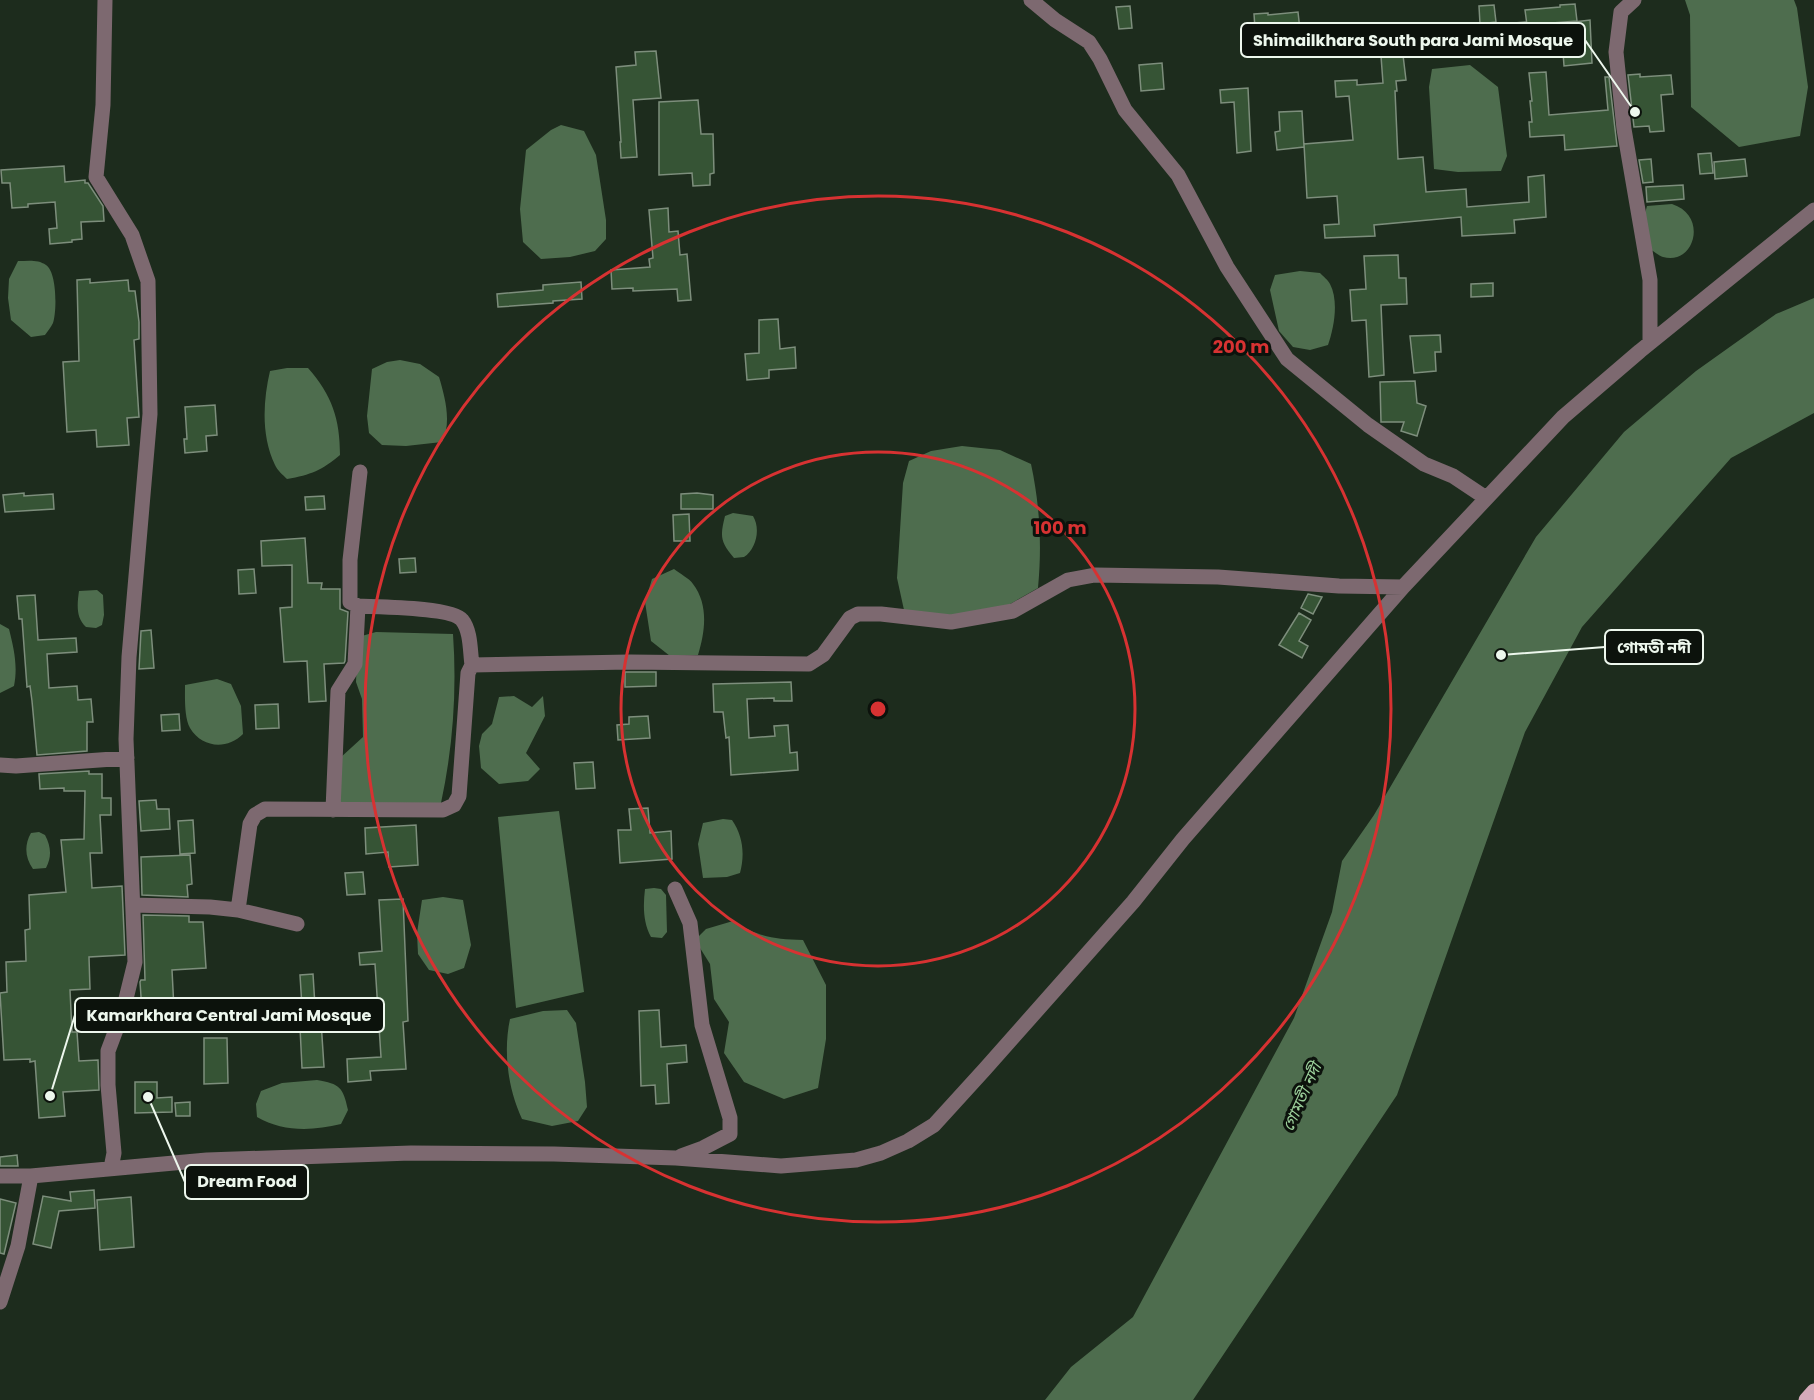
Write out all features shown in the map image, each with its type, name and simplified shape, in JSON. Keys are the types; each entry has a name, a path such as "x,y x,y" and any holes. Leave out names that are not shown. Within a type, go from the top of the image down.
{"main road":[{"path":"1806,1400 1814,1391"}],"street":[{"path":"105,0 103,105 96,177 132,235 148,280 150,414 129,657 127,759 135,962 123,1011 108,1051 108,1085 114,1153 111,1168"},
{"path":"1031,0 1055,20 1089,42 1095,50 1125,110 1178,175 1227,267 1287,359 1368,425 1424,464 1453,476 1486,498"},
{"path":"1634,0 1621,12 1617,52 1624,129 1650,280 1650,342"},
{"path":"0,1176 31,1176 207,1160 411,1153 675,1158 781,1166 856,1160 881,1153 908,1141 934,1125 1133,902 1183,839 1403,587 1563,417 1650,342 1814,210"},
{"path":"238,910 250,824 255,815 265,809 443,810 454,806 459,796 468,673 472,665 467,631 461,618 447,611 358,606 350,602 350,560 360,472"},
{"path":"472,665 617,662 808,664 824,655 850,618 858,614 880,614 951,622 1013,611 1068,580 1095,575 1218,577 1339,586 1403,587"},
{"path":"333,810 338,691 355,664 358,606"},
{"path":"0,765 127,759"},
{"path":"675,889 690,923 702,1025 730,1118 730,1134 703,1148 675,1158"},
{"path":"133,905 210,906 297,924"},
{"path":"0,1302 18,1246 31,1176"}],"water":[{"path":"1685,0 1794,0 1808,87 1800,136 1739,147 1691,107 1690,15"},
{"path":"1470,65 1498,87 1507,156 1501,171 1458,172 1434,169 1429,87 1432,69"},
{"path":"561,125 584,131 596,155 606,220 606,239 595,251 570,257 541,259 523,242 520,209 526,150"},
{"path":"1672,204 1684,210 1694,228 1689,247 1683,254 1674,258 1662,256 1651,250 1643,221 1647,206"},
{"path":"18,261 40,262 50,269 55,292 54,317 45,335 31,337 11,320 8,298 9,279"},
{"path":"1300,271 1320,273 1330,284 1334,298 1334,323 1328,345 1310,350 1293,347 1279,331 1270,290 1275,275"},
{"path":"1814,298 1814,413 1731,458 1582,627 1525,732 1397,1095 1193,1400 1045,1400 1071,1367 1133,1317 1294,1018 1332,912 1342,861 1374,815 1536,537 1624,432 1696,371 1776,314"},
{"path":"400,360 420,364 439,377 447,418 447,427 442,442 406,446 382,445 369,433 367,416 372,369 387,362"},
{"path":"308,368 323,388 336,419 340,455 316,471 287,479 276,467 270,454 265,418 270,371"},
{"path":"962,446 1000,450 1031,464 1039,526 1038,588 996,612 946,616 904,610 897,578 903,483 909,461 931,451"},
{"path":"733,513 753,516 757,527 752,549 744,557 734,558 722,538 725,516"},
{"path":"674,569 691,582 702,601 704,628 698,655 670,656 651,641 645,602 652,579"},
{"path":"97,590 103,595 102,625 96,628 86,627 79,615 79,591"},
{"path":"0,624 9,629 16,671 14,686 0,693"},
{"path":"376,632 453,634 453,719 441,803 340,806 340,758 363,737 362,699 356,682 358,637"},
{"path":"217,679 231,684 241,706 243,734 230,743 215,744 201,740 188,723 185,685"},
{"path":"514,696 532,707 543,696 545,716 526,753 540,769 528,781 499,784 481,768 479,746 482,734 492,724 499,697"},
{"path":"559,811 584,992 516,1008 498,817"},
{"path":"723,819 732,820 741,839 743,852 740,873 727,877 703,878 698,844 703,823"},
{"path":"39,832 47,839 50,856 46,868 33,869 26,847 31,833"},
{"path":"645,889 661,889 666,895 667,932 662,938 651,937 645,920"},
{"path":"443,897 463,900 471,945 464,968 448,974 429,970 418,954 417,933 422,900"},
{"path":"733,921 750,931 767,936 803,940 826,985 826,1039 818,1088 784,1099 744,1082 724,1053 729,1022 714,999 710,964 695,940 706,929"},
{"path":"567,1010 576,1023 587,1107 578,1121 552,1126 522,1119 513,1095 508,1070 507,1044 510,1019 543,1011"},
{"path":"317,1080 336,1085 342,1091 348,1110 341,1124 298,1129 287,1128 257,1117 256,1104 261,1091 282,1083"}],"building":[{"path":"1575,4 1577,21 1527,25 1525,10"},
{"path":"1494,5 1496,22 1480,24 1479,6"},
{"path":"1130,6 1132,28 1119,29 1116,7"},
{"path":"1298,12 1301,39 1256,43 1254,14"},
{"path":"1590,20 1592,63 1564,66 1563,52 1577,51 1574,22"},
{"path":"1525,22 1526,35 1504,37 1503,24"},
{"path":"656,51 661,98 633,100 637,157 621,158 616,67 636,65 635,52"},
{"path":"1403,55 1406,80 1396,81 1397,91 1395,91 1398,159 1423,157 1426,192 1466,189 1467,207 1529,202 1528,177 1544,175 1546,217 1514,220 1515,233 1462,236 1461,217 1374,225 1375,236 1325,238 1324,225 1339,224 1337,196 1307,198 1304,144 1353,140 1349,96 1336,97 1335,81 1357,80 1357,85 1383,83 1381,56"},
{"path":"1162,63 1164,89 1141,91 1139,65"},
{"path":"1546,72 1549,115 1608,110 1605,77 1609,77 1617,146 1565,150 1564,135 1530,137 1529,122 1532,122 1530,101 1532,101 1529,73"},
{"path":"1640,74 1640,77 1671,75 1673,94 1661,95 1664,131 1650,132 1649,126 1634,127 1628,75"},
{"path":"1248,88 1251,151 1237,153 1234,102 1221,103 1220,90"},
{"path":"698,100 701,134 713,134 714,173 710,174 710,185 693,186 692,173 659,175 659,102"},
{"path":"1302,111 1304,147 1277,150 1275,132 1280,131 1279,112"},
{"path":"1711,153 1713,173 1700,174 1698,154"},
{"path":"1651,159 1653,182 1643,183 1639,160"},
{"path":"1745,159 1747,176 1715,179 1714,162"},
{"path":"64,166 65,182 85,180 85,183 88,183 103,206 104,221 81,222 82,239 50,244 49,229 57,228 55,202 12,208 10,183 2,183 1,170"},
{"path":"1683,185 1684,199 1647,202 1646,187"},
{"path":"668,208 669,232 678,231 680,255 687,254 691,300 678,301 677,289 633,291 633,288 612,289 611,270 650,267 649,259 653,258 649,210"},
{"path":"1398,255 1399,278 1406,278 1407,304 1381,305 1384,375 1369,377 1366,320 1352,321 1350,290 1366,289 1364,256"},
{"path":"90,279 90,283 128,280 129,291 135,291 139,322 139,339 134,340 139,417 127,418 129,445 97,447 96,430 67,432 63,362 79,361 77,280"},
{"path":"581,282 582,299 498,307 497,294 543,290 543,285"},
{"path":"1493,283 1493,296 1471,297 1471,284"},
{"path":"778,319 780,349 795,347 796,368 769,370 769,378 747,380 745,354 759,353 759,320"},
{"path":"1440,335 1441,352 1435,352 1436,371 1414,373 1410,336"},
{"path":"1415,381 1417,403 1426,406 1417,436 1401,431 1404,422 1381,422 1380,382"},
{"path":"215,405 217,435 206,436 207,451 185,453 184,439 187,439 185,407"},
{"path":"24,493 24,496 53,494 54,509 5,512 3,495"},
{"path":"681,494 713,495 713,509 681,509"},
{"path":"324,496 325,509 306,510 305,497"},
{"path":"689,514 690,541 674,541 673,515"},
{"path":"305,538 308,583 322,583 321,589 340,589 340,609 348,612 345,661 344,663 324,664 326,701 309,702 307,661 284,662 280,608 292,607 292,565 262,566 261,541"},
{"path":"415,558 416,572 400,573 399,559"},
{"path":"254,569 256,593 239,594 238,570"},
{"path":"1308,594 1322,597 1313,614 1301,608"},
{"path":"35,595 38,640 76,638 77,652 47,654 49,688 77,686 78,700 91,699 93,722 87,722 87,751 37,755 30,686 27,687 22,619 19,619 17,596"},
{"path":"1299,613 1311,620 1299,641 1308,646 1302,658 1279,645"},
{"path":"151,630 154,668 139,669 141,631"},
{"path":"625,672 656,672 656,686 625,687"},
{"path":"791,682 792,701 774,701 774,698 747,699 749,738 775,736 774,726 788,725 790,753 797,752 798,770 731,775 729,737 726,738 723,712 714,712 713,684"},
{"path":"278,704 279,728 256,729 255,705"},
{"path":"179,714 180,730 162,731 161,715"},
{"path":"648,716 650,738 618,740 617,725 629,724 629,717"},
{"path":"593,762 595,788 576,789 574,763"},
{"path":"89,771 89,774 102,774 102,798 111,798 111,815 100,815 102,853 90,853 92,888 122,886 125,955 89,957 90,989 70,990 72,1032 77,1032 79,1061 98,1060 99,1090 63,1092 65,1116 39,1118 35,1061 30,1062 30,1059 4,1060 0,993 7,992 6,962 26,961 25,930 30,929 29,895 66,892 61,840 84,839 85,791 64,791 64,788 40,789 39,774"},
{"path":"156,800 157,809 169,809 170,829 141,831 139,801"},
{"path":"648,808 650,833 671,831 672,859 620,863 618,830 631,830 629,809"},
{"path":"193,820 195,853 180,854 178,821"},
{"path":"416,825 418,865 389,867 388,852 366,854 365,828"},
{"path":"190,855 192,884 187,885 188,897 142,895 141,857"},
{"path":"363,872 365,894 347,895 345,873"},
{"path":"403,899 408,1021 403,1022 406,1069 370,1071 371,1080 348,1082 347,1059 381,1057 375,964 360,965 359,953 382,951 379,900"},
{"path":"143,915 189,916 189,922 203,922 206,968 172,970 174,1009 142,1011 140,982 145,980"},
{"path":"313,974 315,1006 320,1006 324,1067 302,1068 300,975"},
{"path":"659,1010 661,1047 686,1045 687,1062 667,1064 669,1103 656,1104 655,1085 641,1086 639,1011"},
{"path":"204,1038 227,1038 228,1083 204,1084"},
{"path":"135,1082 157,1082 157,1098 172,1097 172,1112 135,1113"},
{"path":"190,1102 190,1116 176,1116 175,1103"},
{"path":"17,1155 18,1166 0,1166 0,1157"},
{"path":"94,1190 95,1208 59,1211 51,1248 33,1244 43,1196 71,1201 70,1192"},
{"path":"131,1197 134,1247 100,1250 97,1200"},
{"path":"0,1199 16,1203 4,1254 0,1253"}],"place":[{"name":"Shimailkhara South para Jami Mosque","path":"1635,112"},
{"name":"গোমতী নদী","path":"1501,655"},
{"name":"Kamarkhara Central Jami Mosque","path":"50,1096"},
{"name":"Dream Food","path":"148,1097"}]}
